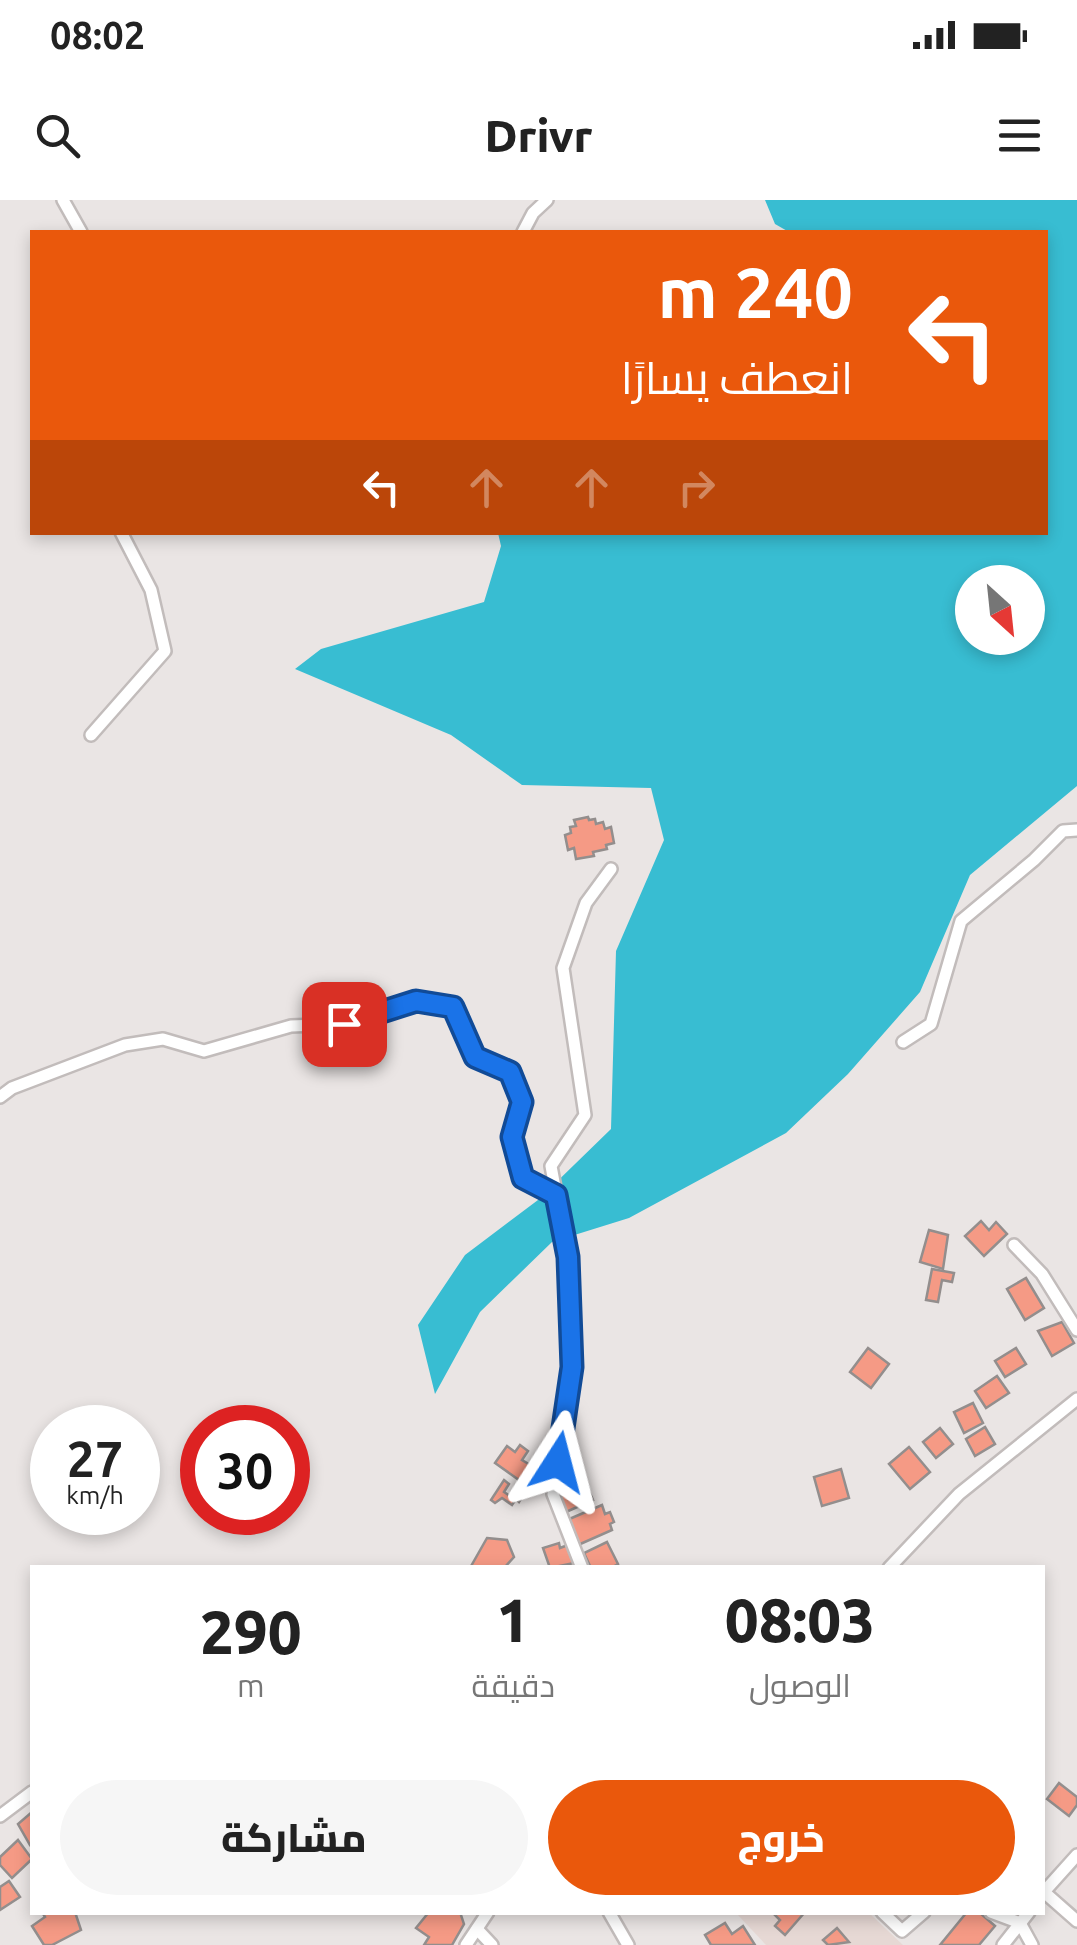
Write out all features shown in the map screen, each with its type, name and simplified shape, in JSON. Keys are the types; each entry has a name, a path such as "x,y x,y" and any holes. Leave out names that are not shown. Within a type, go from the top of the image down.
{"street":[{"path":"63,200 80,230"},
{"path":"525,230 533,213 547,200"},
{"path":"91,736 166,650 151,590 123,535"},
{"path":"904,1042 931,1024 960,921 1034,860 1063,830 1077,830"},
{"path":"581,1565 553,1494 572,1367 568,1257 551,1166 585,1116 563,968 586,903 611,868"},
{"path":"0,1097 12,1088 125,1045 163,1039 204,1051 291,1026 344,1024 416,1001 453,1007 475,1057 510,1072 522,1102 512,1137 523,1178 556,1195"},
{"path":"1014,1246 1042,1274 1077,1330"},
{"path":"892,1565 959,1494 1077,1400"},
{"path":"0,1816 30,1794"},
{"path":"1045,1891 1077,1855"},
{"path":"1045,1895 1077,1921"},
{"path":"466,1945 486,1915"},
{"path":"611,1915 628,1945"},
{"path":"885,1915 902,1932 921,1915"},
{"path":"1003,1945 1024,1918"},
{"path":"1024,1918 1032,1945"},
{"path":"477,1929 492,1945"}],"shaded area":[{"path":"738,1915 871,1915 903,1945 766,1945"}],"water":[{"path":"765,200 1077,200 1077,786 970,875 920,992 848,1074 786,1133 629,1218 552,1242 480,1312 435,1394 418,1325 465,1255 538,1200 611,1129 616,951 664,840 651,788 522,785 451,735 295,669 321,649 484,602 501,546 498,535 1048,535 1048,230 786,230 775,224"}],"building":[{"path":"595,819 596,824 603,822 605,829 611,827 614,843 593,852 594,856 576,859 574,848 568,850 565,835 571,833 570,827 576,826 574,820"},
{"path":"981,1221 989,1230 996,1222 1007,1234 984,1256 965,1236"},
{"path":"929,1230 948,1235 943,1269 920,1262"},
{"path":"932,1269 954,1273 952,1282 942,1280 938,1302 926,1300"},
{"path":"1026,1278 1044,1308 1025,1320 1007,1289"},
{"path":"1062,1322 1074,1343 1052,1356 1038,1331"},
{"path":"868,1348 889,1364 871,1388 850,1372"},
{"path":"1016,1348 1026,1364 1005,1377 995,1361"},
{"path":"997,1376 1009,1393 986,1408 975,1391"},
{"path":"973,1403 983,1423 964,1433 954,1412"},
{"path":"985,1427 995,1444 975,1456 966,1439"},
{"path":"940,1428 953,1444 936,1458 923,1442"},
{"path":"520,1445 528,1451 522,1460 532,1466 519,1480 495,1463 507,1446 515,1452"},
{"path":"909,1447 930,1472 910,1489 889,1464"},
{"path":"841,1469 849,1498 822,1506 814,1477"},
{"path":"504,1480 509,1484 504,1492 513,1498 518,1490 524,1494 519,1502 516,1499 512,1505 502,1498 495,1503 491,1500"},
{"path":"586,1483 593,1500 566,1512 560,1496"},
{"path":"602,1505 614,1522 610,1524 612,1530 578,1545 567,1520"},
{"path":"487,1538 507,1540 514,1557 507,1565 472,1565"},
{"path":"607,1542 618,1564 590,1565 584,1553"},
{"path":"559,1543 560,1548 568,1545 574,1563 549,1565 543,1548"},
{"path":"1059,1783 1077,1797 1077,1805 1069,1816 1047,1799"},
{"path":"30,1814 30,1845 18,1824"},
{"path":"18,1840 30,1861 12,1878 0,1865 0,1857"},
{"path":"9,1881 20,1897 0,1910 0,1887"},
{"path":"76,1915 81,1930 52,1945 44,1945 32,1926 45,1917"},
{"path":"427,1915 461,1915 464,1924 452,1945 424,1945 429,1937 416,1928"},
{"path":"775,1915 802,1915 785,1935 775,1926 780,1920"},
{"path":"965,1915 982,1915 995,1926 979,1945 940,1945"},
{"path":"725,1923 732,1934 743,1926 755,1945 711,1945 705,1935"},
{"path":"837,1928 849,1942 828,1945 823,1940"}],"route":[{"path":"344,1024 416,1001 453,1007 475,1057 510,1072 522,1102 512,1137 523,1178 556,1195 568,1257 572,1367 558,1462"}]}
